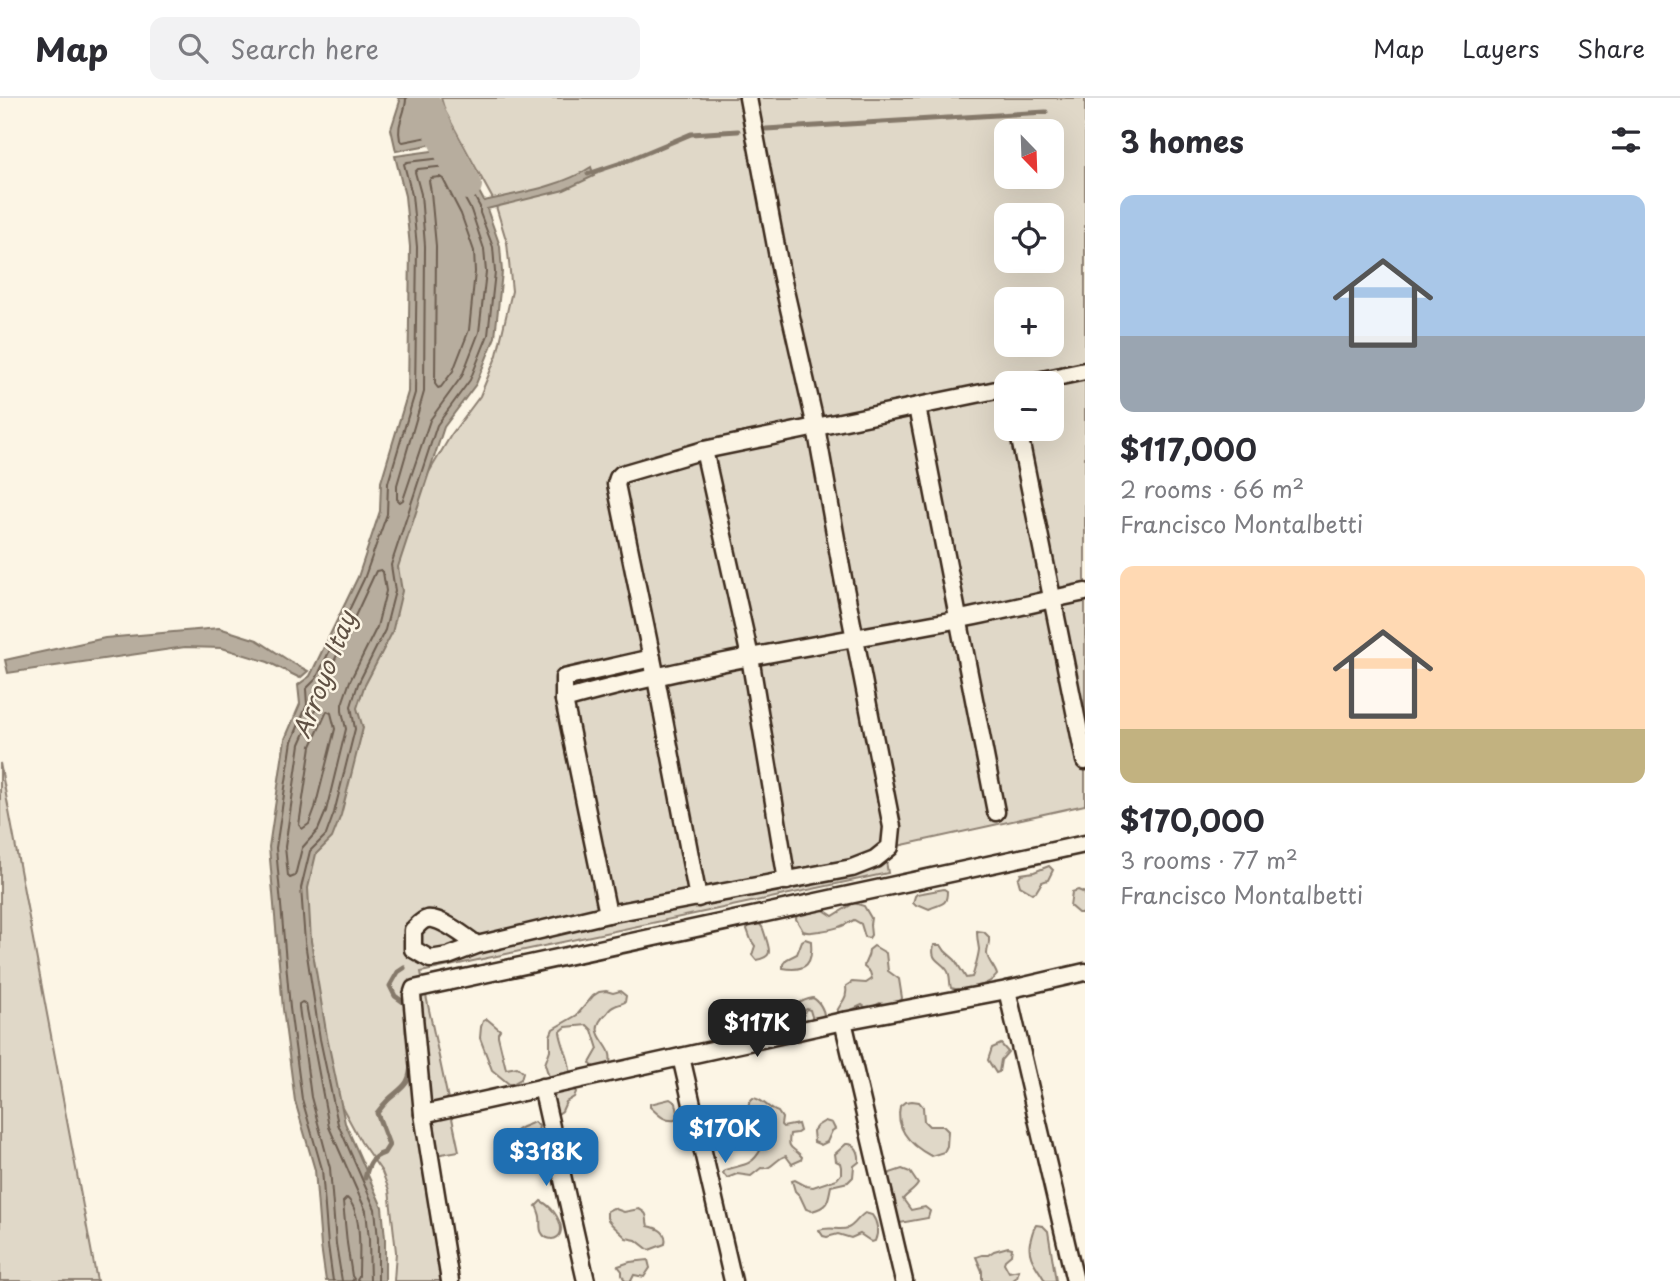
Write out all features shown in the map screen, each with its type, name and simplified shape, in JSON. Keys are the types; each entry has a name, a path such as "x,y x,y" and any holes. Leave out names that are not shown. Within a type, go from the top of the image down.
{"street":[{"path":"477,945 608,914 852,868 875,859 890,847 892,827 816,427 781,273 748,98"},
{"path":"1064,375 1085,371"},
{"path":"698,898 616,484 618,478 622,474 704,450 994,391"},
{"path":"917,407 996,812"},
{"path":"1020,441 1085,761"},
{"path":"704,450 750,657 786,881"},
{"path":"564,701 605,689 750,657 958,619 1085,592"},
{"path":"608,914 564,701 564,678 652,658"},
{"path":"450,1281 423,1114 412,995 414,989 1085,845"},
{"path":"423,1114 843,1021 1007,990 1085,972"},
{"path":"1007,990 1075,1281"},
{"path":"843,1021 904,1281"},
{"path":"681,1057 733,1281"},
{"path":"542,1087 586,1281"}],"shaded area":[{"path":"441,98 1085,98 1085,805 884,849 888,873 421,972 459,1151 424,1157 454,1281 394,1281 396,1252 389,1190 382,1172 361,1142 341,1105 328,1067 295,878 425,479 451,435 480,396 497,355 512,291 507,243 495,203 445,111"},
{"path":"0,763 97,1281 0,1281"},
{"path":"1049,866 1053,870 1048,880 1042,882 1036,892 1032,893 1020,886 1018,879 1021,874"},
{"path":"944,889 947,896 942,904 929,909 913,903 917,894"},
{"path":"1078,890 1085,893 1085,913 1078,913 1070,906 1072,892"},
{"path":"854,903 864,906 871,918 869,938 865,937 861,924 854,920 834,928 810,932 803,931 796,919 797,912 816,905 833,916"},
{"path":"750,922 757,922 763,929 769,946 768,955 761,959 756,960 752,955 755,946 747,929"},
{"path":"977,931 984,932 989,937 987,954 997,975 976,987 951,988 948,972 933,954 934,945 941,945 955,960 966,978 972,977 979,951"},
{"path":"805,939 811,941 811,955 807,964 798,969 783,968 787,959 797,954"},
{"path":"874,946 886,953 888,971 899,979 902,998 900,1005 894,1007 880,1003 868,1009 862,1005 843,1014 837,1011 845,997 846,986 852,982 866,983 872,979 870,972 864,967 869,950"},
{"path":"606,991 620,991 626,996 625,1002 611,1009 598,1027 598,1033 608,1049 610,1062 594,1068 590,1063 598,1049 592,1030 587,1025 566,1027 560,1032 570,1071 566,1077 554,1082 549,1077 545,1064 553,1029 577,1015 593,996"},
{"path":"813,998 821,1006 824,1016 813,1020 810,1010 807,1009 801,1024 788,1030 782,1026 765,1033 748,1034 742,1029 744,1026 762,1026 785,1019 796,1005"},
{"path":"487,1019 500,1030 498,1036 506,1069 517,1067 523,1072 521,1079 512,1084 492,1070 480,1038 483,1021"},
{"path":"1001,1044 1008,1052 1001,1060 999,1072 996,1073 988,1060 992,1048"},
{"path":"572,1085 576,1092 574,1097 566,1102 562,1111 555,1116 544,1092"},
{"path":"753,1098 778,1112 783,1127 798,1124 800,1131 790,1134 789,1143 802,1157 792,1164 786,1156 751,1176 737,1174 727,1178 723,1173 725,1170 753,1159 761,1149 758,1139 768,1134 766,1117 748,1113"},
{"path":"670,1099 676,1103 678,1113 675,1120 664,1118 650,1107 650,1104"},
{"path":"912,1101 919,1102 923,1107 924,1121 929,1126 943,1126 948,1131 944,1152 931,1156 906,1136 900,1123 900,1106"},
{"path":"825,1121 832,1123 835,1129 827,1142 821,1145 814,1142 813,1131"},
{"path":"534,1122 539,1126 537,1147 524,1154 517,1152 515,1132"},
{"path":"846,1144 855,1147 859,1155 853,1177 848,1182 831,1186 827,1202 822,1207 812,1211 806,1209 792,1181 813,1187 837,1179 841,1174 841,1167 835,1154"},
{"path":"902,1169 910,1172 918,1184 903,1199 911,1210 925,1207 930,1211 928,1218 900,1223 892,1218 887,1179 890,1173"},
{"path":"541,1201 547,1204 559,1221 560,1234 553,1239 545,1237 541,1231 536,1206"},
{"path":"613,1208 624,1212 639,1209 645,1213 648,1226 659,1229 664,1234 665,1244 649,1250 636,1240 626,1238 607,1218 607,1211"},
{"path":"865,1213 872,1215 876,1221 875,1241 872,1242 860,1234 851,1238 838,1234 827,1237 819,1230 848,1228"},
{"path":"1036,1225 1043,1226 1048,1231 1056,1281 1045,1281 1032,1258 1029,1248"},
{"path":"1012,1248 1011,1255 1004,1263 1009,1272 1019,1270 1017,1277 1012,1281 982,1281 982,1271 976,1257"},
{"path":"648,1260 650,1268 644,1277 634,1275 631,1281 625,1281 618,1266"}],"water":[{"path":"398,98 432,98 450,141 396,151 391,129 400,101"},
{"path":"457,150 484,201 567,180 591,167 594,176 564,190 487,209 500,246 502,272 495,337 476,384 444,427 398,567 402,591 392,633 364,687 357,708 363,728 341,815 332,838 316,854 308,888 311,941 327,1037 345,1123 382,1207 385,1238 385,1281 326,1281 315,1170 295,1101 283,1009 269,847 285,739 300,704 298,685 310,676 358,577 380,511 381,482 408,392 410,247 405,196 395,156"},
{"path":"219,628 257,640 308,671 300,678 268,662 222,648 185,647 8,673 5,660 105,638"}],"waterway":[{"name":"Arroyo Itay","path":"423,98 467,185"},
{"path":"766,129 1046,112"},
{"path":"588,174 691,134 738,131"},
{"path":"404,968 398,972 390,986 395,996 406,1004 410,1043"},
{"path":"365,1178 371,1162 384,1153 389,1145 377,1113 405,1085 411,1063"}]}
